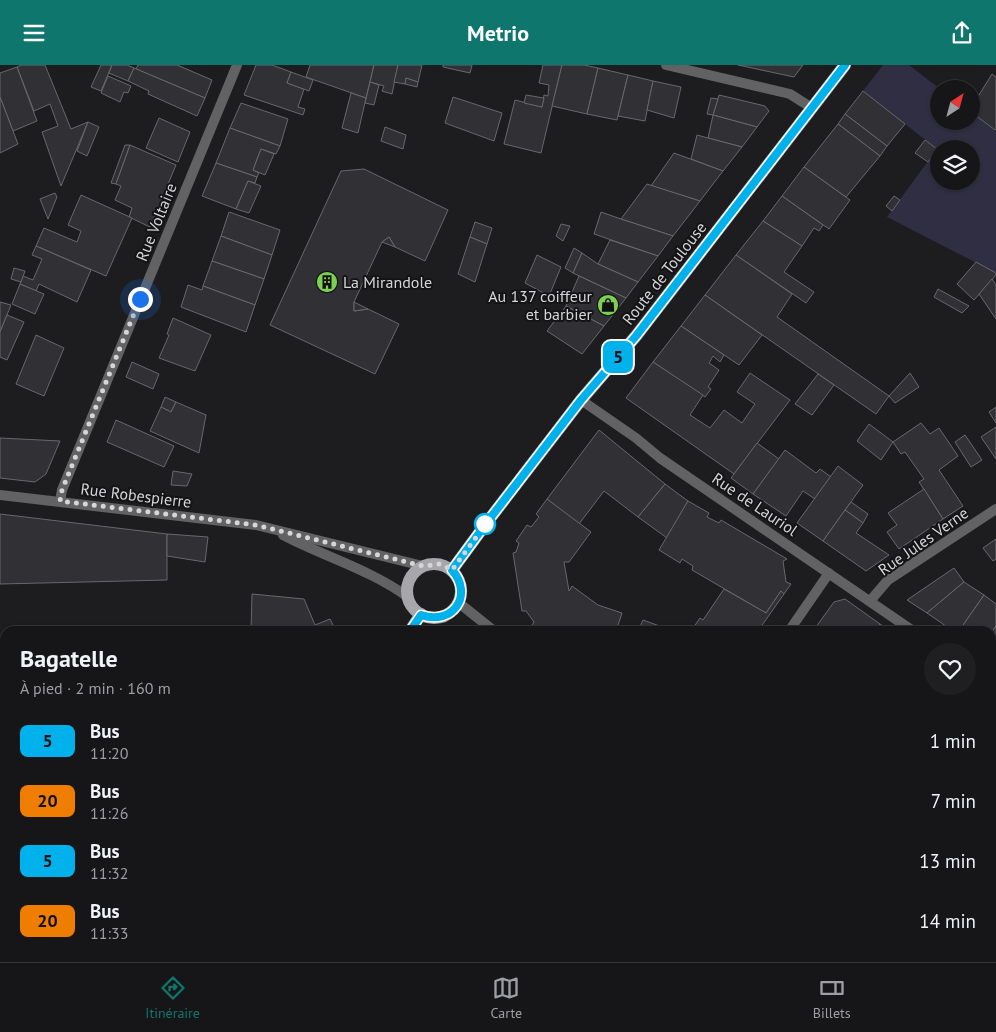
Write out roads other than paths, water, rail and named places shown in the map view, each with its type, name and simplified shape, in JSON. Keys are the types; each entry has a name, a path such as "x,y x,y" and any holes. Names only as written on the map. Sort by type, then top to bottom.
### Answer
{"main road":[{"name":"Route de Toulouse","path":"452,570 581,400 642,328 845,65"},
{"path":"440,564 452,570 458,577 461,585 459,603 442,617 435,618 421,615 408,597 409,581 413,574 423,566 440,564"},
{"path":"413,626 421,615"}],"street":[{"name":"Rue Voltaire","path":"60,501 62,490 237,65"},
{"path":"666,65 790,94 812,108"},
{"name":"Rue de Lauriol","path":"581,400 636,438 660,458 907,626"},
{"name":"Rue Robespierre","path":"0,495 205,518 268,528 423,566"},
{"name":"Rue Jules Verne","path":"870,601 888,580 996,509"},
{"name":"Rue Robespierre","path":"268,528 312,550 334,557 368,572 408,597"},
{"path":"792,626 829,573"},
{"path":"459,603 488,626"}],"place":[{"name":"La Mirandole","path":"327,282"},
{"name":"Au 137 coiffeur et barbier","path":"608,305"}]}
